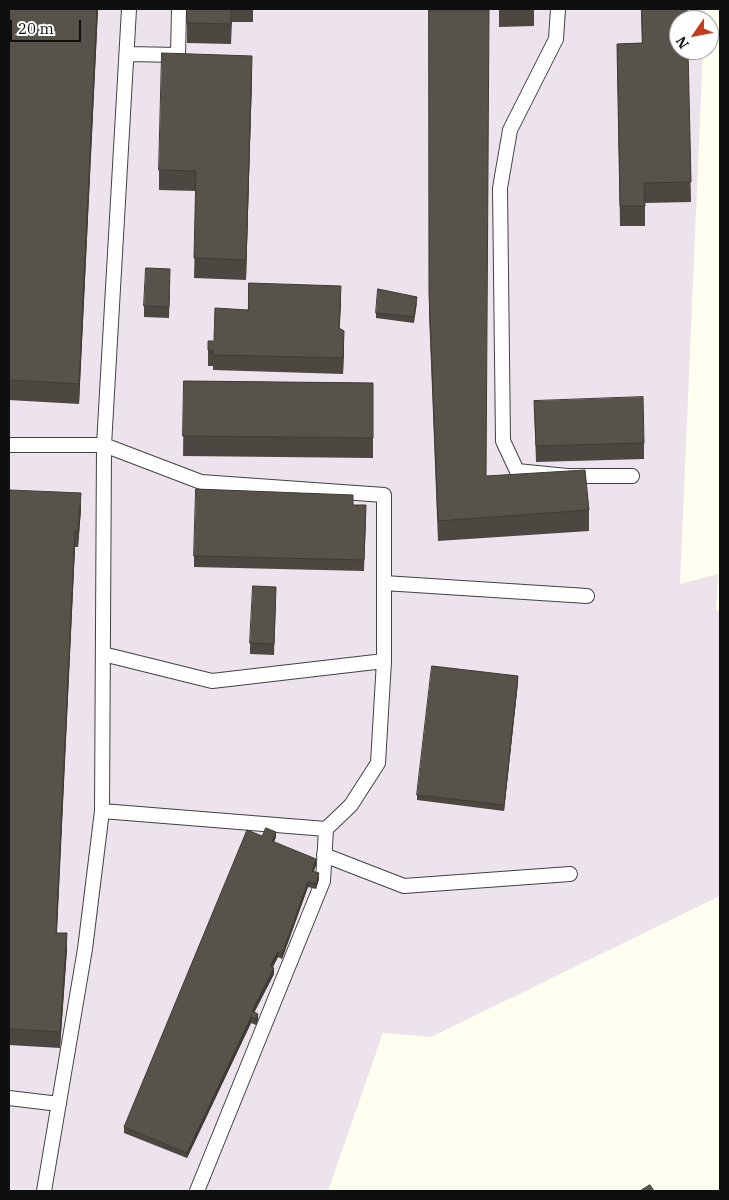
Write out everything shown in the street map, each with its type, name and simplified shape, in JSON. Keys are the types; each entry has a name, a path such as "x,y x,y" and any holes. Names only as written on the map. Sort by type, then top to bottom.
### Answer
{"lane":[{"path":"44,1191 85,949 102,811 104,445 129,9"},
{"path":"126,54 178,55 179,9"},
{"path":"558,9 556,39 510,130 500,188 503,441 517,471 567,476 632,476"},
{"path":"9,444 104,445 201,482 384,495 384,661 378,763 351,805 326,829 323,881 197,1191"},
{"path":"384,584 587,596"},
{"path":"103,654 212,681 384,661"},
{"path":"102,811 326,829"},
{"path":"324,855 404,886 570,874"},
{"path":"9,1098 59,1104"}],"shaded area":[{"path":"9,9 705,9 669,10 669,60 703,60 680,584 718,574 716,610 720,611 720,896 431,1037 383,1033 328,1191 9,1191"}],"building":[{"path":"9,9 97,9 79,384 9,380"},
{"path":"187,9 231,9 231,24 187,23"},
{"path":"642,9 687,9 669,10 669,60 688,60 691,182 644,183 645,206 620,206 617,44 642,43"},
{"path":"429,10 489,10 486,476 585,470 589,510 438,521 429,293"},
{"path":"162,53 252,56 246,260 194,258 196,171 159,170"},
{"path":"146,268 170,269 169,307 144,306"},
{"path":"249,283 341,286 339,328 344,331 343,358 213,355 213,350 208,350 208,341 214,341 215,308 248,310"},
{"path":"378,289 417,297 414,317 376,313"},
{"path":"184,381 373,383 373,438 183,436"},
{"path":"643,397 644,443 536,446 534,401"},
{"path":"196,489 353,495 353,505 366,505 364,560 194,556"},
{"path":"9,490 81,493 78,531 75,531 56,933 67,933 60,1032 9,1029"},
{"path":"253,586 276,587 274,644 250,643"},
{"path":"432,666 518,676 504,805 417,795"},
{"path":"266,828 276,832 272,841 316,859 312,871 319,873 316,884 308,882 282,954 278,952 270,966 274,968 252,1011 258,1014 256,1019 251,1017 187,1153 124,1127 247,830 262,836"},
{"path":"650,1185 654,1191 640,1191"}]}
